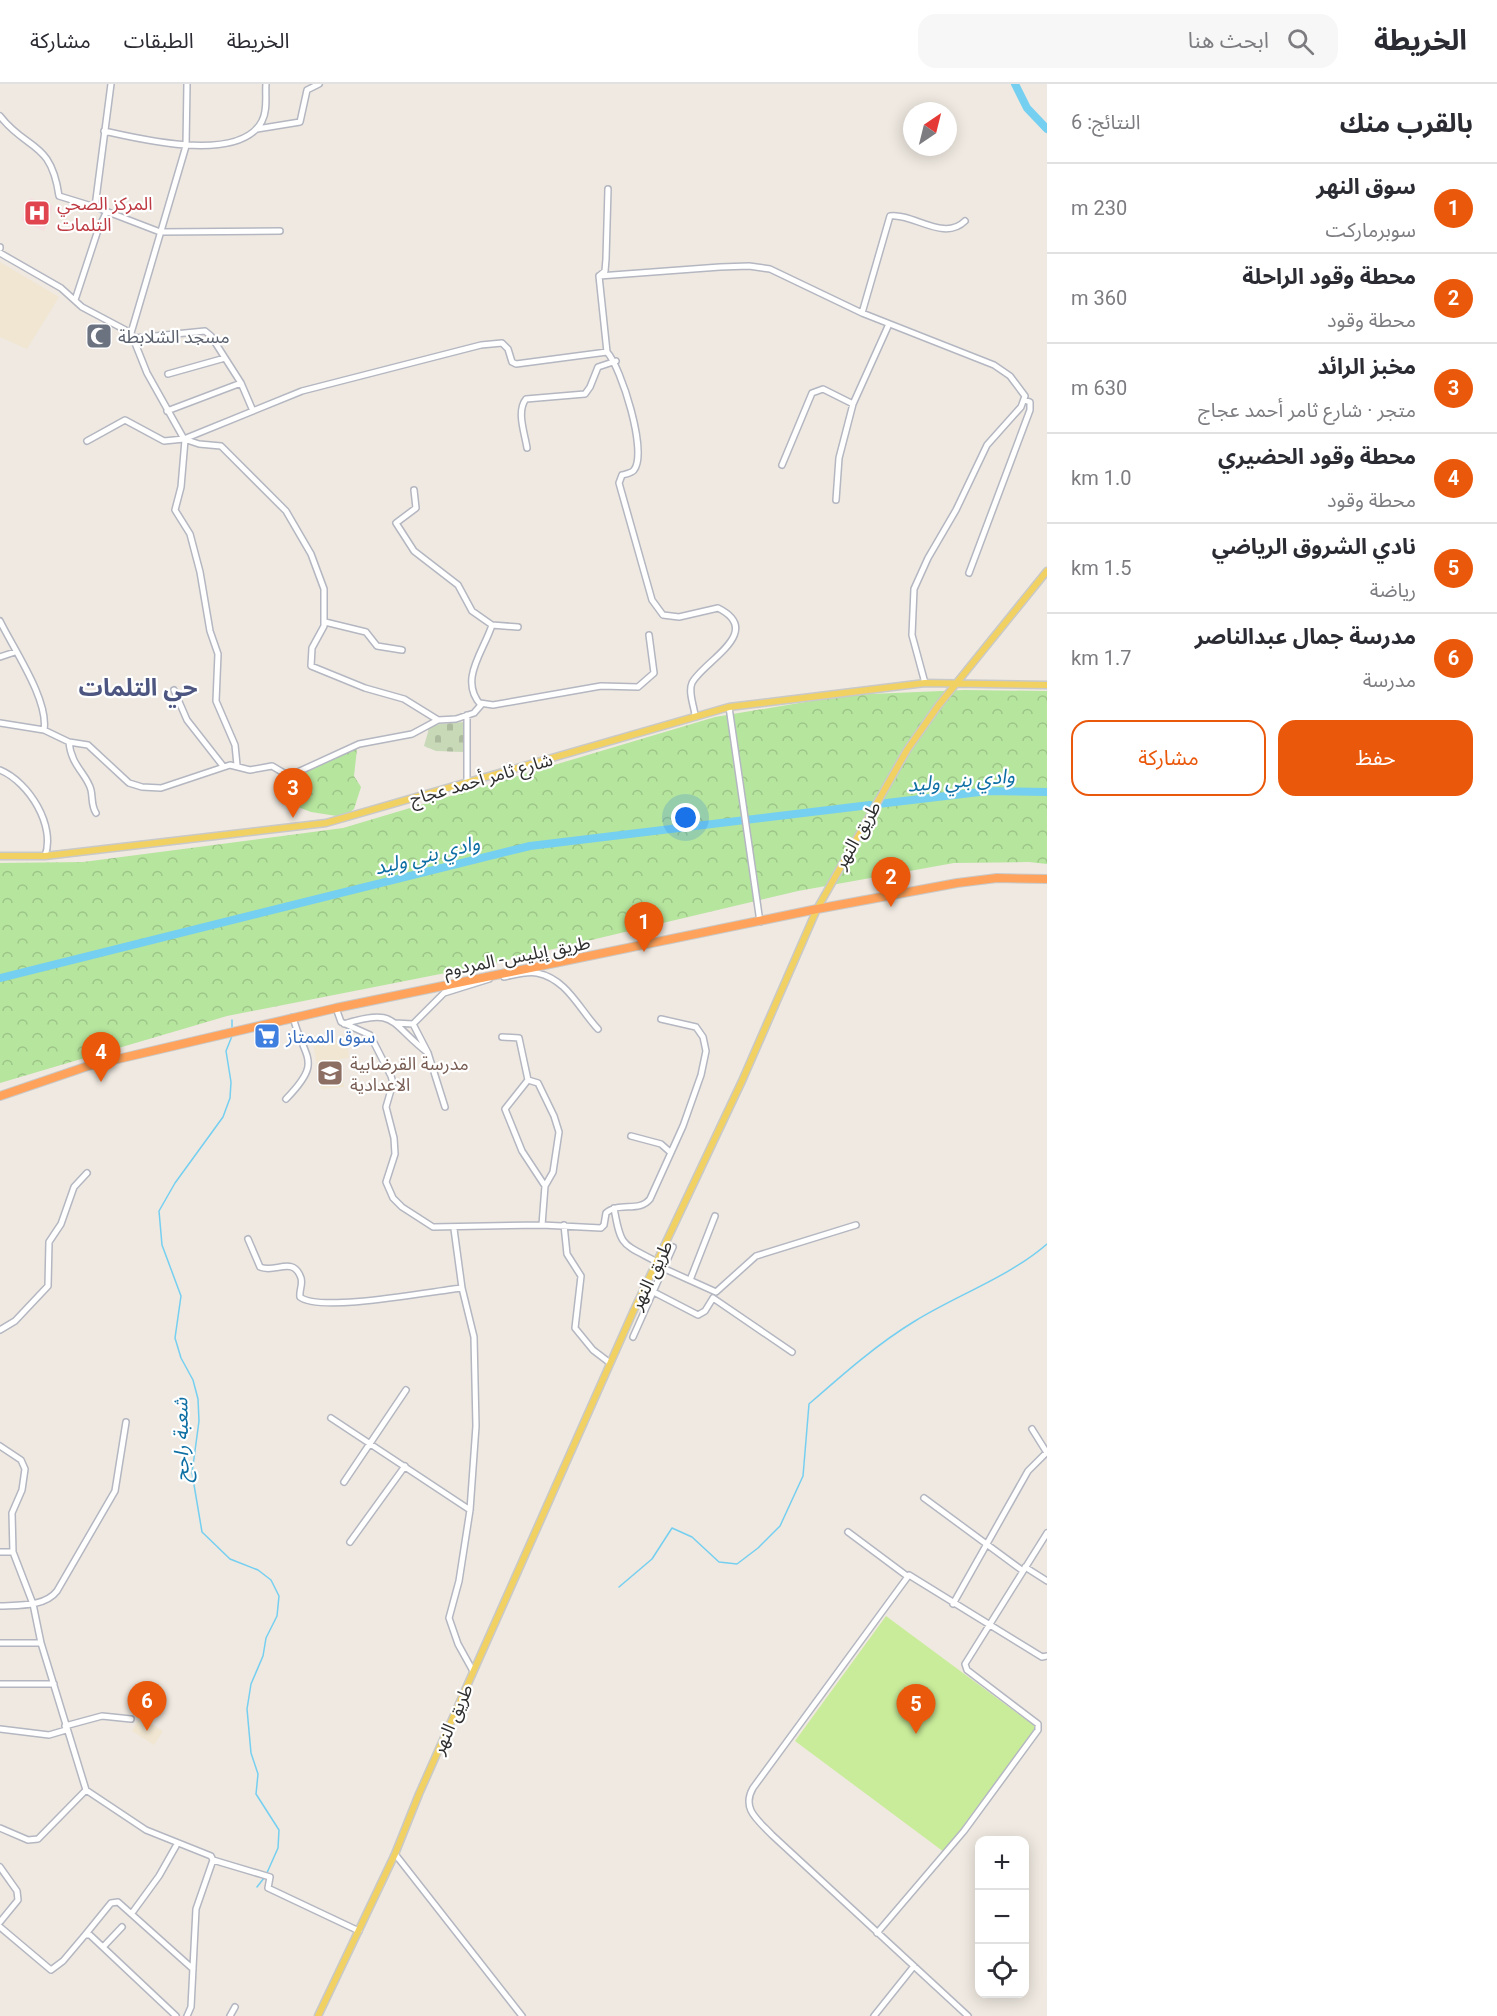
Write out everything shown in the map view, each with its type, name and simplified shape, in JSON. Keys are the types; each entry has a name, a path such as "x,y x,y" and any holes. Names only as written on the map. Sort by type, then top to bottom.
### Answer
{"highway":[{"name":"طريق إيليس- المردوم","path":"0,1096 88,1066 336,1008 492,978 817,909 976,880 1047,879"}],"main road":[{"name":"طريق النهر","path":"318,2016 395,1854 473,1671 610,1363 737,1092 817,909 907,750 938,706 1047,571"},
{"name":"شارع ثامر أحمد عجاج","path":"0,856 45,856 327,823 467,785 695,715 729,707 925,683 1047,685"}],"street":[{"path":"95,207 111,84"},
{"path":"131,333 186,146 187,84"},
{"path":"257,129 265,114 266,84"},
{"path":"104,130 147,141 186,146 233,140 257,129 298,124 302,118 307,90 320,84"},
{"path":"0,116 45,154 57,182 59,196 160,232 280,231"},
{"path":"599,276 605,271 608,189"},
{"path":"75,300 98,230 106,213"},
{"path":"862,313 890,216 950,229 966,221"},
{"path":"0,249 75,300 131,333 135,338 147,373 185,439 181,487 175,510 190,534 200,572 210,631 218,654 216,701 235,746 237,765"},
{"path":"599,276 759,267 781,273 862,313 1001,369 1021,388 1024,400"},
{"path":"599,276 607,352 615,361 634,418 637,445 636,467 633,471 622,475 619,483 652,600 663,615 679,617 718,608 732,618 735,624 734,636 727,648 692,682 690,691 695,715"},
{"path":"836,500 839,458 853,404 889,324"},
{"path":"135,338 205,331 212,336 241,383 254,411"},
{"path":"87,441 124,420 164,441 185,439 302,392 356,376 489,344 505,345 510,358 516,364 607,352"},
{"path":"168,374 225,358"},
{"path":"527,448 522,416 522,406 526,399 585,394 598,367 615,361"},
{"path":"167,411 241,383"},
{"path":"782,465 812,393 823,389 853,404"},
{"path":"969,573 1030,410 1030,402 1024,400"},
{"path":"925,683 911,623 914,589 987,444 1024,400"},
{"path":"185,439 199,444 222,446 286,511 322,579 325,622 312,648 311,666 364,688 404,699 438,720"},
{"path":"414,490 416,508 396,523 406,541 414,551 458,585 472,611 492,625 518,627"},
{"path":"0,621 38,693 43,710 44,730"},
{"path":"325,622 366,632 377,646 402,650"},
{"path":"0,723 44,730 69,742 88,745 129,783 142,787 161,788 223,766 237,765 250,770 272,766 284,776 289,776 336,752 362,743 412,734 438,720 456,719 478,710 481,705 473,688 472,672 492,625"},
{"path":"479,703 493,705 601,686 638,687 654,673 650,635"},
{"path":"0,657 15,652"},
{"path":"915,684 921,672"},
{"path":"174,690 191,727 223,766"},
{"path":"729,707 760,922"},
{"path":"467,715 467,785"},
{"path":"69,742 72,759 91,789 91,802 96,813"},
{"path":"0,770 21,782 38,806 48,848 45,856"},
{"path":"395,1023 413,1024 444,993 492,978 533,972 541,974 572,993 582,1013 598,1029"},
{"path":"336,1008 338,1018 344,1024 366,1032 374,1039 391,1076 393,1083 386,1107 394,1138 395,1154 386,1182 389,1192 402,1207 423,1223 433,1227 454,1229 542,1225 602,1228 606,1213 614,1208 641,1206 648,1202 683,1126 701,1075 706,1051 703,1037 696,1027 661,1019"},
{"path":"344,1024 373,1016 382,1016 395,1023 428,1053"},
{"path":"286,1099 304,1080 309,1064 308,1053 298,1036 293,1017"},
{"path":"413,1024 428,1053 445,1107"},
{"path":"502,1037 519,1038 528,1080"},
{"path":"528,1080 538,1083 558,1124 553,1172 545,1186 542,1225"},
{"path":"528,1080 506,1106 506,1113 522,1151 545,1186"},
{"path":"631,1136 656,1142 670,1152"},
{"path":"0,1330 15,1321 48,1286 49,1242 61,1224 74,1186 87,1173"},
{"path":"614,1208 617,1232 622,1241 657,1262"},
{"path":"690,1280 715,1216"},
{"path":"564,1225 567,1254 581,1276 575,1328 593,1350 610,1363"},
{"path":"644,1287 698,1315 705,1311 715,1295 756,1256 856,1225"},
{"path":"454,1229 462,1288 475,1349 476,1426 470,1510 459,1581 449,1618 458,1644 473,1671"},
{"path":"248,1239 256,1262 262,1269 288,1265 295,1268 302,1282 300,1297 305,1301 332,1304 462,1288"},
{"path":"633,1337 655,1293 673,1247"},
{"path":"665,1269 715,1295 792,1352"},
{"path":"344,1482 405,1390"},
{"path":"331,1418 470,1510"},
{"path":"0,1606 33,1604 50,1597 57,1591 115,1491 126,1422"},
{"path":"953,1604 1028,1471 1047,1452 1032,1429"},
{"path":"0,1446 21,1460 26,1473 22,1490 12,1513 13,1552 33,1604 41,1643 86,1790 146,1830 212,1856 213,1860 270,1877 267,1888 359,1931"},
{"path":"350,1542 405,1466"},
{"path":"924,1498 988,1545 1047,1581"},
{"path":"848,1532 907,1576 914,1576 988,1626 1042,1657 1047,1656"},
{"path":"877,1933 964,1831 1039,1727 967,1670 967,1659 1047,1533"},
{"path":"0,1552 13,1552"},
{"path":"907,1576 747,1798 751,1812 772,1835 968,2016"},
{"path":"0,1643 41,1643"},
{"path":"0,1684 54,1684"},
{"path":"0,1729 49,1735 102,1716 131,1719"},
{"path":"0,1828 28,1840 38,1839 86,1790"},
{"path":"132,1913 159,1876 176,1846"},
{"path":"395,1854 522,2016"},
{"path":"187,2016 191,2007 196,1909 213,1860"},
{"path":"0,1867 17,1891 18,1899 0,1922"},
{"path":"0,1927 35,1960 51,1970 63,1961 111,1903 121,1904 193,1969"},
{"path":"104,1946 122,1927"},
{"path":"85,1935 90,1935 104,1946 135,1979 176,2016"},
{"path":"873,2016 914,1966"},
{"path":"230,2016 235,2007"}],"shaded area":[{"name":"المركز الصحي التلمات","path":"30,198 53,206 44,231 21,220"},
{"path":"0,262 59,297 27,349 0,337"},
{"name":"مدرسة القرضابية الاعدادية","path":"347,1038 349,1058 340,1059 344,1087 321,1089 313,1043"},
{"path":"140,1717 163,1731 154,1745 132,1731"}],"green space":[{"name":"وادي بني وليد","path":"965,690 1047,691 1047,864 1029,862 954,863 798,891 486,965 227,1016 0,1083 0,863 83,862 343,828 715,717 847,695"},
{"path":"464,722 466,741 463,752 436,751 424,746 430,725"},
{"path":"357,749 354,776 361,787 354,809 343,817 311,812 288,803 299,773 339,753"},
{"path":"886,1616 1036,1727 944,1852 795,1741"}],"waterway":[{"path":"1015,84 1027,108 1047,129"},
{"name":"وادي بني وليد","path":"878,804 988,791 1047,792"},
{"name":"وادي بني وليد","path":"0,978 530,846 870,805"},
{"path":"232,1020 232,1027"},
{"name":"شعبة راجح","path":"232,1036 226,1051 231,1082 230,1098 223,1117 175,1183 159,1211 162,1245 181,1296 175,1338 181,1358 193,1380 198,1399 199,1421 192,1473 202,1532 230,1559 258,1570 271,1580 279,1596 277,1616 266,1638 263,1656 251,1684 247,1709 251,1753 258,1774 256,1794 279,1830 278,1848 266,1875"},
{"path":"619,1587 652,1559 672,1528 692,1537 719,1562 737,1564 758,1548 780,1526 803,1476 809,1404 860,1360 901,1330 1016,1266 1047,1244"},
{"name":"شعبة راجح","path":"257,1887 264,1878"}],"place":[{"name":"المركز الصحي التلمات","path":"37,213"},
{"name":"مسجد الشلابطة","path":"99,336"},
{"name":"مخبز الرائد","path":"293,818"},
{"name":"محطة وقود الراحلة","path":"891,907"},
{"name":"سوق النهر","path":"644,952"},
{"name":"سوق الممتاز","path":"267,1036"},
{"name":"مدرسة القرضابية الاعدادية","path":"330,1073"},
{"name":"محطة وقود الحضيري","path":"101,1082"},
{"name":"مدرسة جمال عبدالناصر","path":"147,1731"},
{"name":"نادي الشروق الرياضي","path":"916,1734"}],"district":[{"name":"حي التلمات","path":"138,688"}]}
